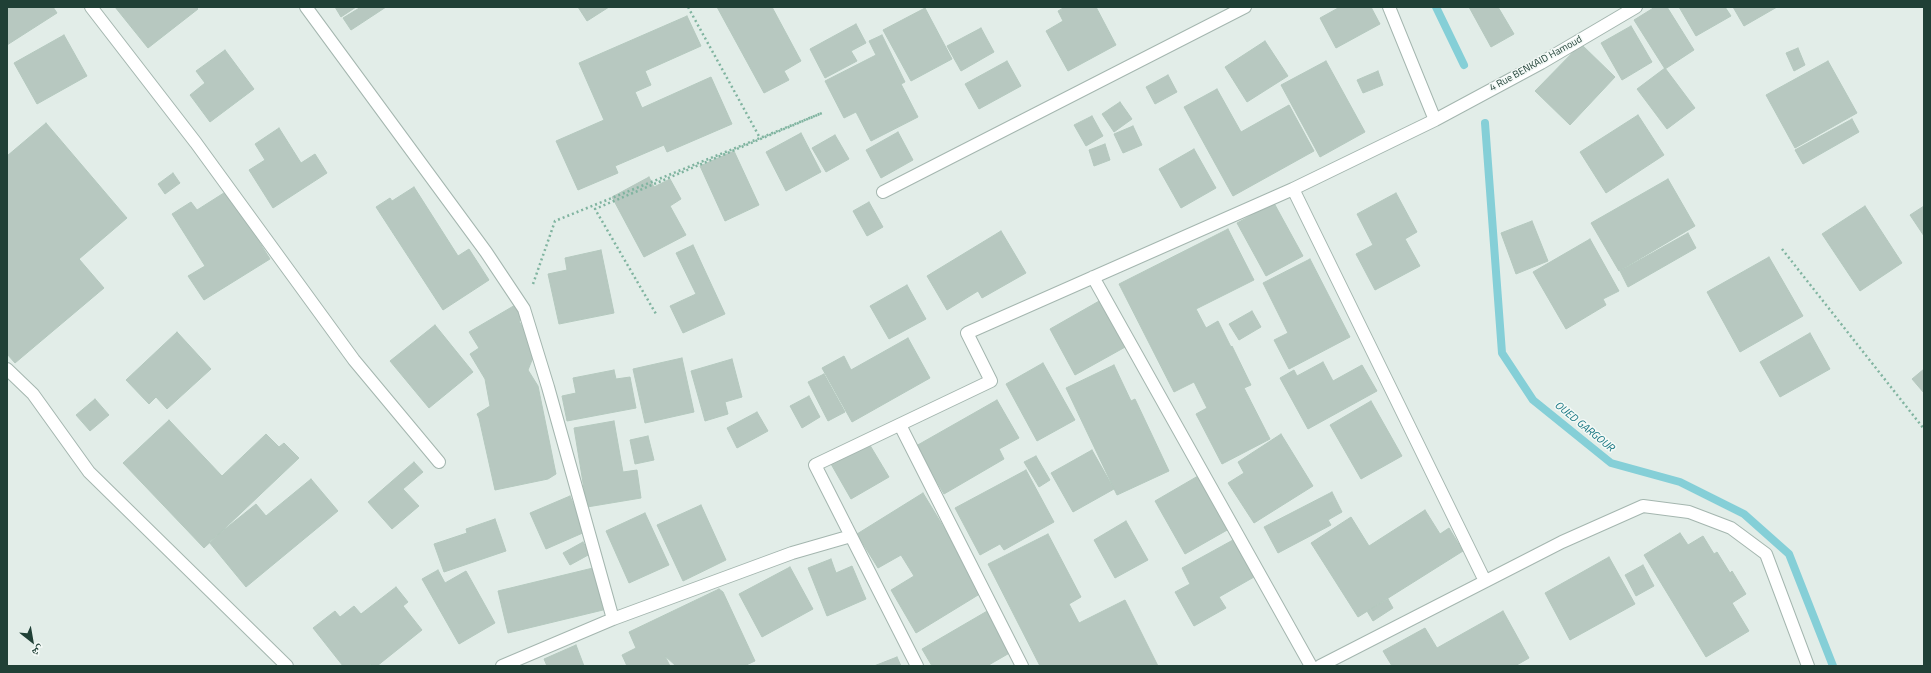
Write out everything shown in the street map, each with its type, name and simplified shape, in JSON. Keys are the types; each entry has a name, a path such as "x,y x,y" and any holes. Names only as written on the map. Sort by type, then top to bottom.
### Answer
{"street":[{"path":"91,7 196,143 354,360 439,462"},
{"path":"306,7 486,252 524,309 548,387 613,619"},
{"path":"883,192 1245,7"},
{"path":"1389,7 1435,120"},
{"name":"4 Rue BENKAID Hamoud","path":"900,425 991,381 967,333 1293,189 1435,120 1541,63 1636,7"},
{"path":"1293,189 1485,581"},
{"path":"1092,277 1311,666"},
{"path":"7,369 33,394 89,472 287,666"},
{"path":"917,666 816,465 900,425 1022,666"},
{"path":"1320,666 1562,542 1643,506 1689,512 1731,528 1766,554 1808,666"},
{"path":"502,666 613,619 792,553 851,536"}],"path":[{"path":"688,7 760,138"},
{"path":"524,309 555,221 822,113 595,209 656,314"},
{"path":"1782,249 1924,429"}],"building":[{"path":"7,7 53,7 57,13 7,45"},
{"path":"115,7 196,7 198,9 148,48"},
{"path":"335,7 356,7 341,17"},
{"path":"361,7 386,7 351,30 343,18"},
{"path":"578,7 609,7 587,21"},
{"path":"717,7 772,7 801,61 784,71 789,80 764,93"},
{"path":"1065,7 1096,7 1116,45 1068,71 1046,31 1063,21 1058,11"},
{"path":"1340,7 1371,7 1380,24 1336,48 1320,18"},
{"path":"1469,7 1498,7 1514,34 1491,47"},
{"path":"1655,7 1667,7 1694,50 1665,69 1634,20"},
{"path":"1679,7 1725,7 1731,16 1696,36"},
{"path":"1733,7 1777,7 1744,26"},
{"path":"925,8 952,59 911,81 883,30"},
{"path":"687,16 701,46 645,71 651,85 635,92 642,108 711,77 732,124 667,152 664,145 615,166 618,173 578,190 556,141 604,120 579,63"},
{"path":"856,24 866,43 851,51 857,61 825,78 810,49"},
{"path":"1631,26 1652,62 1622,80 1601,43"},
{"path":"981,28 994,52 961,71 947,46"},
{"path":"64,35 87,76 37,104 14,63"},
{"path":"882,35 905,82 901,84 918,117 871,141 856,112 844,118 825,81 876,55 869,41"},
{"path":"1265,41 1288,76 1247,102 1225,67"},
{"path":"1581,44 1615,77 1570,125 1535,91"},
{"path":"1798,48 1805,65 1794,71 1786,53"},
{"path":"225,50 254,89 210,122 190,95 205,83 196,71"},
{"path":"1007,61 1021,86 979,109 965,84"},
{"path":"1326,61 1365,132 1320,157 1281,85"},
{"path":"1828,61 1857,113 1795,148 1766,95"},
{"path":"1665,68 1695,108 1667,129 1637,89"},
{"path":"1378,71 1383,85 1363,93 1357,80"},
{"path":"1168,75 1177,92 1155,104 1146,87"},
{"path":"1217,89 1241,132 1289,105 1314,151 1233,196 1184,107"},
{"path":"1120,102 1132,119 1114,132 1102,114"},
{"path":"1638,115 1664,155 1606,193 1580,152"},
{"path":"1092,116 1103,136 1086,146 1074,125"},
{"path":"1852,119 1859,132 1803,164 1795,150"},
{"path":"46,123 127,218 79,259 104,288 15,363 7,354 7,156"},
{"path":"1133,126 1142,145 1123,153 1114,134"},
{"path":"279,128 301,163 315,154 327,173 273,208 249,170 265,160 255,144"},
{"path":"898,132 913,160 881,178 866,150"},
{"path":"801,133 821,172 786,191 766,152"},
{"path":"835,135 849,159 826,172 812,148"},
{"path":"1105,144 1110,160 1094,166 1089,150"},
{"path":"1194,149 1216,188 1181,208 1159,169"},
{"path":"734,151 759,205 725,221 700,166"},
{"path":"173,173 180,183 165,194 158,184"},
{"path":"649,177 654,187 670,179 681,199 670,206 686,235 644,257 612,197"},
{"path":"1668,179 1695,226 1619,271 1591,223"},
{"path":"414,187 458,256 469,249 489,280 443,310 376,207 390,198 392,201"},
{"path":"227,191 270,259 204,300 188,276 205,266 172,214 191,202 197,210"},
{"path":"1396,193 1417,232 1405,239 1420,266 1375,290 1356,254 1373,245 1357,214"},
{"path":"869,202 883,227 867,236 853,211"},
{"path":"1274,203 1303,256 1266,276 1237,223"},
{"path":"1865,206 1902,263 1860,291 1822,234"},
{"path":"1924,206 1924,236 1910,215"},
{"path":"1532,221 1548,261 1516,274 1501,233"},
{"path":"1228,229 1254,280 1196,309 1206,328 1218,321 1251,385 1244,388 1270,439 1222,464 1196,414 1207,408 1194,382 1174,392 1119,284"},
{"path":"1001,231 1026,273 982,298 978,291 947,310 927,276"},
{"path":"1688,233 1696,248 1628,287 1620,271"},
{"path":"1590,239 1619,291 1603,299 1606,305 1566,329 1533,272"},
{"path":"693,245 725,314 683,333 670,306 696,294 676,253"},
{"path":"601,250 614,313 559,324 548,274 567,270 565,258"},
{"path":"1769,257 1803,316 1740,352 1707,292"},
{"path":"1310,259 1350,337 1289,369 1274,340 1288,333 1263,283"},
{"path":"907,285 926,319 889,339 870,306"},
{"path":"1101,300 1127,346 1075,375 1050,329"},
{"path":"517,304 525,318 519,321 531,342 534,355 528,370 538,386 556,474 548,479 495,490 477,414 490,406 485,379 470,354 479,348 469,332"},
{"path":"1252,311 1261,327 1239,340 1229,324"},
{"path":"435,325 473,372 429,408 390,361"},
{"path":"177,332 211,369 167,409 156,397 149,404 126,380"},
{"path":"1810,333 1830,369 1780,397 1760,362"},
{"path":"908,338 930,378 852,422 822,368 844,356 851,370"},
{"path":"682,358 694,412 645,423 633,369"},
{"path":"732,359 742,397 725,402 728,414 705,421 691,371"},
{"path":"1323,362 1333,381 1362,365 1377,391 1308,429 1280,378 1294,370 1297,376"},
{"path":"1043,363 1075,420 1037,441 1006,384"},
{"path":"1114,365 1131,401 1135,399 1169,471 1117,495 1066,388"},
{"path":"1924,369 1924,393 1912,379"},
{"path":"614,370 616,379 630,377 636,408 567,421 562,396 576,393 573,378"},
{"path":"824,374 845,412 828,421 808,382"},
{"path":"809,396 820,417 802,428 790,406"},
{"path":"95,399 109,415 90,431 76,415"},
{"path":"997,400 1019,438 999,449 1004,459 944,494 916,446"},
{"path":"1371,401 1402,456 1361,479 1330,425"},
{"path":"757,412 768,431 737,448 727,428"},
{"path":"169,420 222,476 266,434 279,447 284,443 299,458 204,548 123,463"},
{"path":"614,421 623,472 637,470 641,498 587,507 574,428"},
{"path":"1281,434 1313,486 1254,523 1228,483 1244,473 1238,462"},
{"path":"648,436 654,460 635,464 630,440"},
{"path":"868,442 889,477 851,499 831,464"},
{"path":"1092,450 1114,489 1073,512 1051,473"},
{"path":"1036,456 1050,480 1039,487 1024,462"},
{"path":"414,462 423,472 403,489 419,506 392,529 368,502"},
{"path":"1026,470 1054,522 1004,550 1000,544 980,555 955,508"},
{"path":"1198,476 1229,529 1185,554 1155,501"},
{"path":"311,479 338,511 246,587 209,542 256,504 266,516"},
{"path":"1332,492 1342,512 1328,520 1331,525 1278,553 1264,527"},
{"path":"923,493 983,592 916,633 891,590 914,576 901,555 878,568 857,534"},
{"path":"570,496 585,532 546,549 530,513"},
{"path":"701,505 726,560 683,581 657,525"},
{"path":"1425,510 1440,534 1449,528 1463,551 1358,617 1311,543 1351,517 1369,546"},
{"path":"645,513 669,565 629,583 606,531"},
{"path":"495,519 506,551 444,572 434,544 467,533 466,529"},
{"path":"1126,521 1148,560 1115,578 1094,540"},
{"path":"1680,533 1688,545 1703,536 1714,554 1717,552 1730,573 1732,571 1746,594 1732,603 1749,631 1706,657 1644,555"},
{"path":"1048,534 1081,597 1069,604 1079,623 1125,600 1158,666 1040,666 988,564"},
{"path":"1233,540 1254,577 1219,597 1226,608 1194,626 1175,592 1190,584 1182,568"},
{"path":"583,542 590,554 570,565 563,553"},
{"path":"1609,557 1635,604 1570,640 1545,593"},
{"path":"831,559 836,573 852,566 866,599 827,616 808,568"},
{"path":"1643,565 1654,586 1636,596 1625,575"},
{"path":"790,567 813,609 762,637 739,594"},
{"path":"593,568 603,610 508,633 498,591"},
{"path":"438,570 445,583 466,571 495,623 459,644 422,579"},
{"path":"396,587 408,602 403,606 422,630 377,666 373,666 371,664 368,666 343,666 313,628 335,611 340,617 354,606 361,614"},
{"path":"719,589 723,592 755,661 744,666 676,666 665,656 670,666 627,666 622,655 636,648 629,632"},
{"path":"1388,599 1393,608 1373,621 1367,611"},
{"path":"989,610 1013,651 987,666 932,666 922,649"},
{"path":"1503,611 1529,658 1515,666 1392,666 1383,651 1425,628 1437,648"},
{"path":"576,645 584,666 547,666 544,659"},
{"path":"897,657 901,666 874,666"}],"waterway":[{"name":"OUED GARGOUR","path":"1436,7 1464,65"},
{"name":"OUED GARGOUR","path":"1485,123 1502,353 1533,400 1611,463 1680,482 1744,514 1789,554 1833,666"}]}
